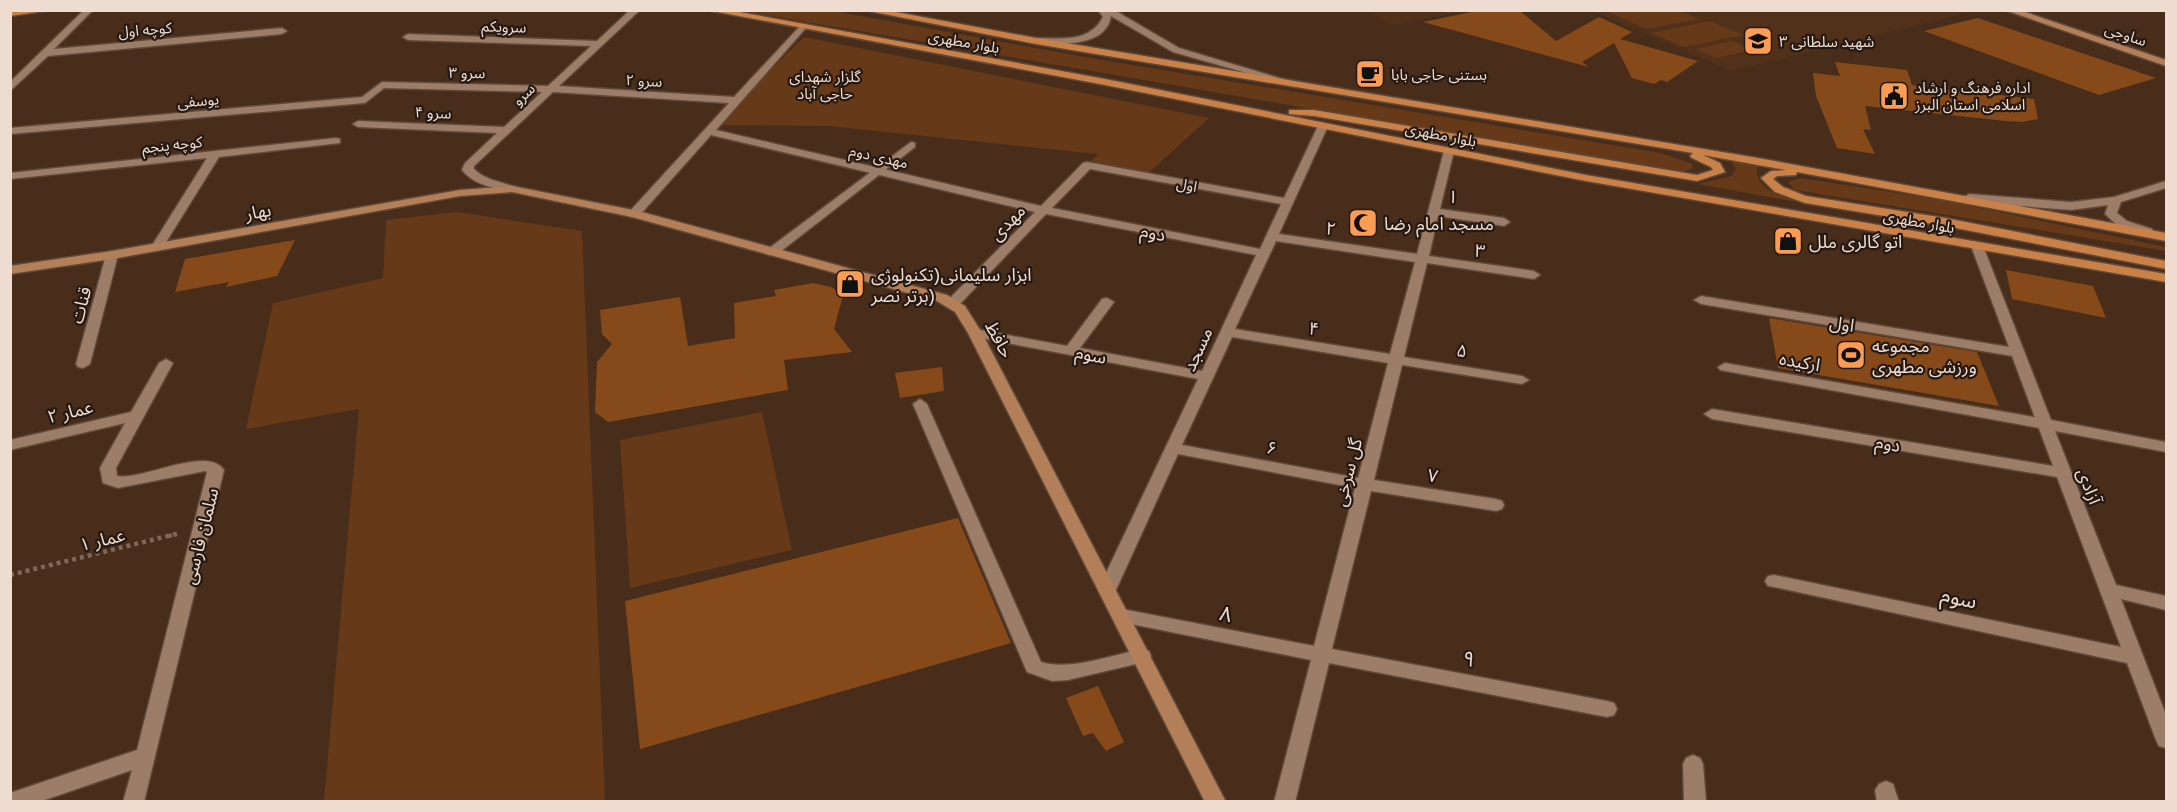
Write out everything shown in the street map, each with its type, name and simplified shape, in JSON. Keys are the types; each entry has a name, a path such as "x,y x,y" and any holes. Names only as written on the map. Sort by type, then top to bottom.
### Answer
{"main road":[{"path":"10,13 48,10"},
{"name":"بلوار مطهری","path":"711,10 1248,111 1586,178 2166,278"},
{"name":"بلوار مطهری","path":"868,10 1036,41 1618,136 1967,198 2162,236"},
{"path":"1248,111 1314,113 1697,178 1719,172 1716,165 1705,159 1618,136"},
{"path":"1914,189 1882,187 1788,172 1775,173 1767,178 1771,184 1785,193 1804,199 1945,222 2166,265"}],"street":[{"path":"12,85 89,10"},
{"name":"سرو","path":"512,189 474,176 468,170 470,165 636,10"},
{"path":"1036,41 1091,36 1100,32 1107,17 1102,10"},
{"path":"1107,10 1176,51 1291,82"},
{"name":"ساوجی","path":"2009,10 2166,63"},
{"path":"634,214 801,27"},
{"name":"کوچه اول","path":"46,53 282,31"},
{"name":"سرویکم","path":"408,37 600,44"},
{"name":"سرو ۳","path":"382,85 551,89"},
{"name":"یوسفی","path":"10,131 365,100 382,85"},
{"name":"سرو ۲","path":"551,89 736,100"},
{"name":"سرو ۴","path":"358,124 506,130"},
{"name":"مسجد","path":"1107,590 1323,126"},
{"name":"مهدی دوم","path":"708,131 1043,210"},
{"name":"کوچه پنجم","path":"10,176 336,141"},
{"path":"772,252 911,145"},
{"name":"گل سرخی","path":"1284,801 1449,152"},
{"path":"157,247 215,154"},
{"name":"اول","path":"1087,165 1287,202"},
{"name":"مهدی","path":"953,303 1087,165"},
{"path":"1967,198 2071,206 2116,200 2166,184"},
{"path":"512,189 634,214 942,298 953,303"},
{"name":"بهار","path":"10,270 111,255 460,193 512,189"},
{"path":"2116,200 2111,214 2123,224 2162,236"},
{"name":"دوم","path":"1043,210 1263,253"},
{"name":"۱","path":"1433,212 1504,222"},
{"name":"۲","path":"1271,237 1421,260"},
{"name":"آزادی","path":"1977,246 2166,740"},
{"name":"قنات","path":"83,364 111,255"},
{"name":"۳","path":"1421,260 1534,275"},
{"name":"اول","path":"1701,300 2019,352"},
{"path":"1071,350 1107,302"},
{"name":"حافظ","path":"953,303 960,309 975,333 1216,801"},
{"name":"۴","path":"1227,332 1396,359"},
{"name":"سوم","path":"975,333 1207,376"},
{"name":"۵","path":"1396,359 1522,380"},
{"name":"سلمان فارسی","path":"133,801 216,470 207,465 118,483 109,479 108,468 166,363"},
{"name":"ارکیده","path":"1725,367 2166,447"},
{"path":"920,404 1034,667 1052,673 1068,672 1142,656"},
{"name":"دوم","path":"1712,414 2064,473"},
{"name":"عمار ۲","path":"10,445 138,415"},
{"name":"۶","path":"1173,448 1364,484"},
{"name":"۷","path":"1364,484 1496,505"},
{"name":"سوم","path":"1774,581 2135,657"},
{"path":"2109,590 2166,603"},
{"name":"۸","path":"1122,616 1321,654"},
{"name":"۹","path":"1321,654 1607,709"},
{"path":"11,801 146,756"},
{"path":"1693,764 1695,801"}],"path":[{"name":"عمار ۱","path":"10,575 201,528"}],"shaded area":[{"path":"1366,11 1469,11 1393,25"},
{"name":"شهید سلطانی ۳","path":"1592,11 1975,11 1731,71"}],"green space":[{"path":"743,11 834,11 1079,56 1661,153 1693,164 1692,169 1678,172"},
{"path":"1606,11 1680,11 1699,19 1647,29"},
{"path":"1710,21 1743,35 1684,47 1651,33"},
{"name":"گلزار شهدای حاجی آباد","path":"804,37 1209,118 1145,176 1087,165 1098,154 829,126 714,125"},
{"path":"1732,41 1752,50 1716,58 1696,49"},
{"path":"1730,160 1758,165 1759,179 1768,190 1797,202 1698,184 1732,176 1736,169"},
{"path":"1801,178 1942,200 2166,247 2166,251 1795,190 1788,182"},
{"path":"457,212 582,231 605,801 324,801 359,409 246,429 273,303 383,278 386,220"},
{"path":"762,412 792,550 630,588 620,440"}],"building":[{"path":"1481,10 1519,10 1556,41 1599,17 1632,32 1620,39 1698,61 1667,82 1661,80 1654,84 1632,78 1614,43 1582,62 1589,67 1423,22"},
{"path":"1978,18 2156,78 2099,95 1924,31"},
{"name":"اداره فرهنگ و ارشاد اسلامی استان البرز","path":"1835,62 1907,70 1912,85 2034,99 2038,119 2022,122 2006,121 1865,106 1871,130 1863,129 1875,154 1837,148 1816,96 1813,73 1840,76"},
{"path":"295,240 277,276 226,287 229,282 175,292 185,259"},
{"path":"2006,270 2093,286 2106,318 2012,299"},
{"path":"813,283 831,287 843,295 834,329 852,352 784,360 788,390 608,422 595,412 597,362 612,344 602,334 600,310 680,297 688,346 735,338 734,303 776,296 774,290"},
{"path":"1769,318 1977,352 1999,406 1778,368"},
{"path":"942,367 944,391 900,398 895,373"},
{"path":"958,518 1011,643 640,749 625,601"},
{"path":"1098,686 1124,742 1106,751 1093,733 1083,736 1066,698"}],"place":[{"name":"شهید سلطانی ۳","path":"1758,41"},
{"name":"بستنی حاجی بابا","path":"1370,74"},
{"name":"اداره فرهنگ و ارشاد اسلامی استان البرز","path":"1894,96"},
{"name":"مسجد امام رضا","path":"1363,223"},
{"name":"اتو گالری ملل","path":"1788,241"},
{"name":"ابزار سلیمانی(تکنولوژی برتر نصر)","path":"850,284"},
{"name":"مجموعه ورزشی مطهری","path":"1851,355"}]}
